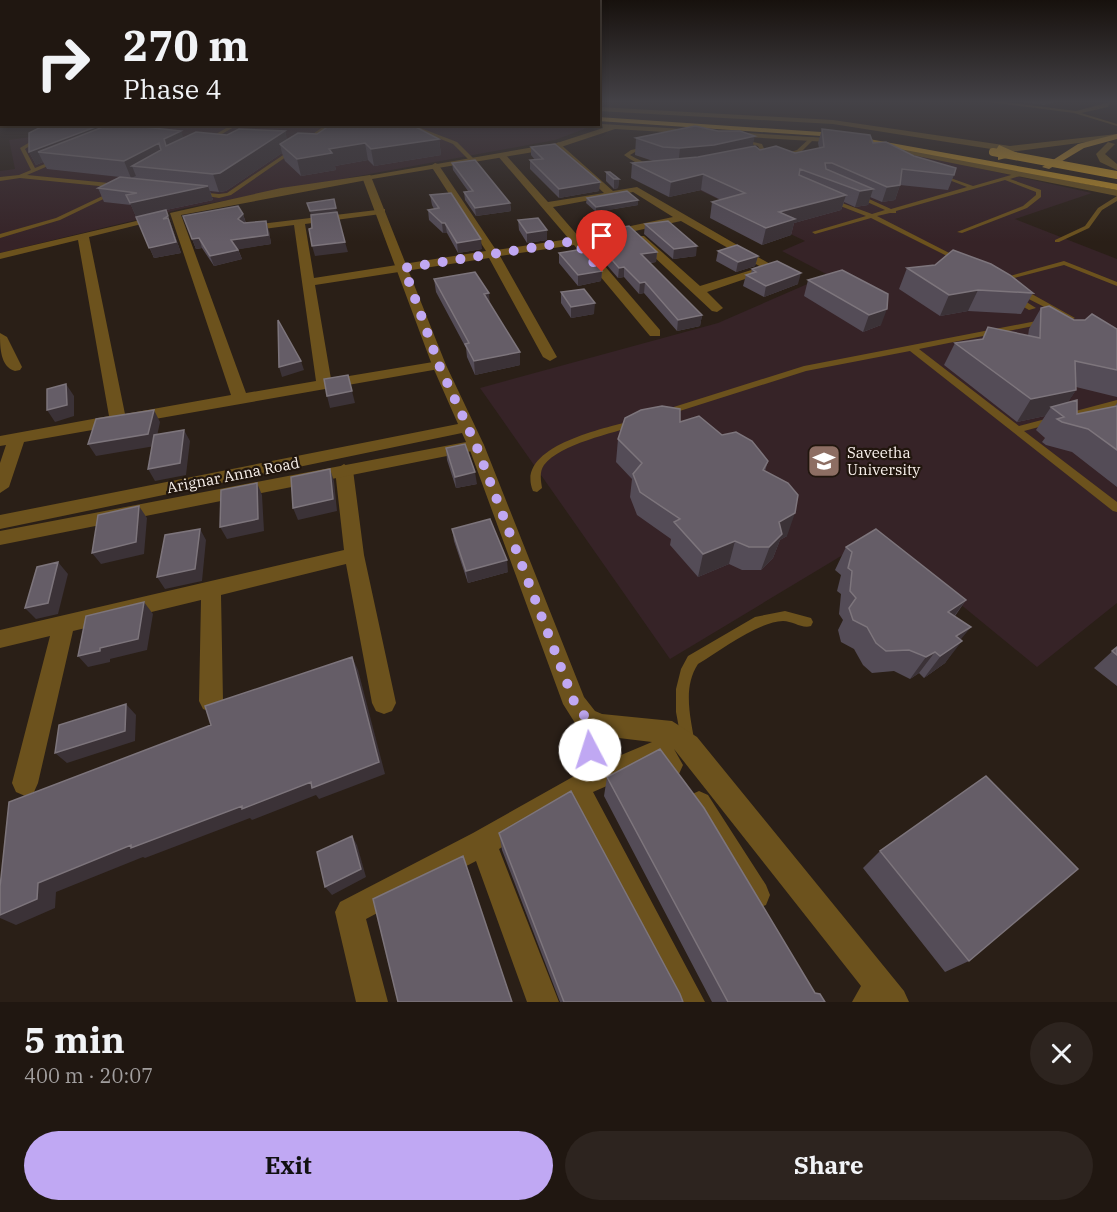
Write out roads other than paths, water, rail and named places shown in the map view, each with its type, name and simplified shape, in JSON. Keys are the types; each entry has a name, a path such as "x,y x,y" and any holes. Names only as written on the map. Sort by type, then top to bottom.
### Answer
{"highway":[{"path":"912,149 1117,187"},
{"path":"966,149 996,153 1064,171 1117,181"},
{"path":"970,149 1117,175"}],"main road":[{"path":"1047,167 1077,149"},
{"path":"1064,171 1097,149"}],"street":[{"path":"0,256 175,213 281,191 537,149"},
{"path":"562,149 611,194"},
{"path":"892,149 1117,193"},
{"path":"996,153 1033,149"},
{"path":"1106,149 1100,154 1103,160 1117,167"},
{"path":"501,155 548,205 575,241 655,333"},
{"path":"435,166 493,254 550,357"},
{"path":"367,177 404,268 439,365 471,436 575,704 587,719 602,724 672,734 688,745 881,997"},
{"path":"548,205 653,184"},
{"path":"633,189 771,268 698,291"},
{"path":"248,228 381,211"},
{"path":"175,213 240,398"},
{"path":"308,282 575,241 682,218"},
{"path":"299,221 324,384"},
{"path":"631,230 717,308"},
{"path":"83,235 118,420"},
{"path":"0,337 15,367"},
{"path":"0,441 439,365"},
{"name":"Arignar Anna Road","path":"0,538 344,470 471,436"},
{"name":"Arignar Anna Road","path":"0,522 471,436"},
{"path":"0,487 18,438"},
{"path":"344,470 354,555 384,703"},
{"path":"0,639 354,555"},
{"path":"211,701 212,589"},
{"path":"25,783 64,624"},
{"path":"587,719 590,750 588,781 689,1002"},
{"path":"372,1002 350,912 483,843 588,781 660,751 715,826 768,914"},
{"path":"483,843 543,1002"}],"lane":[{"path":"22,149 34,170"},
{"path":"195,194 219,196 229,194 295,149"},
{"path":"461,149 472,160"},
{"path":"642,149 627,155 651,167 672,170 764,153 762,149"},
{"path":"774,158 801,149"},
{"path":"883,153 893,157"},
{"path":"20,176 66,157"},
{"path":"675,177 718,166 765,159"},
{"path":"815,232 894,212 1034,171"},
{"path":"934,172 974,188"},
{"path":"0,179 20,176 112,185 123,183 109,196 58,219 0,236"},
{"path":"960,232 1025,207 1039,196 1039,191 1006,179"},
{"path":"0,230 49,217 112,185"},
{"path":"845,190 894,212"},
{"path":"827,198 874,217 946,253 962,266"},
{"path":"1057,241 1086,227 1100,209 1117,198"},
{"path":"999,280 1065,263 1117,284"},
{"path":"990,276 1079,323"},
{"path":"992,286 1032,308"},
{"path":"659,415 804,369 1069,317"},
{"path":"911,347 1117,508"},
{"path":"1016,429 1117,403"},
{"path":"537,488 534,477 540,462 572,444 648,418"},
{"path":"688,745 682,683 686,667 693,660 759,621 785,616 807,622"}],"place":[{"name":"Saveetha University","path":"824,461"}]}
